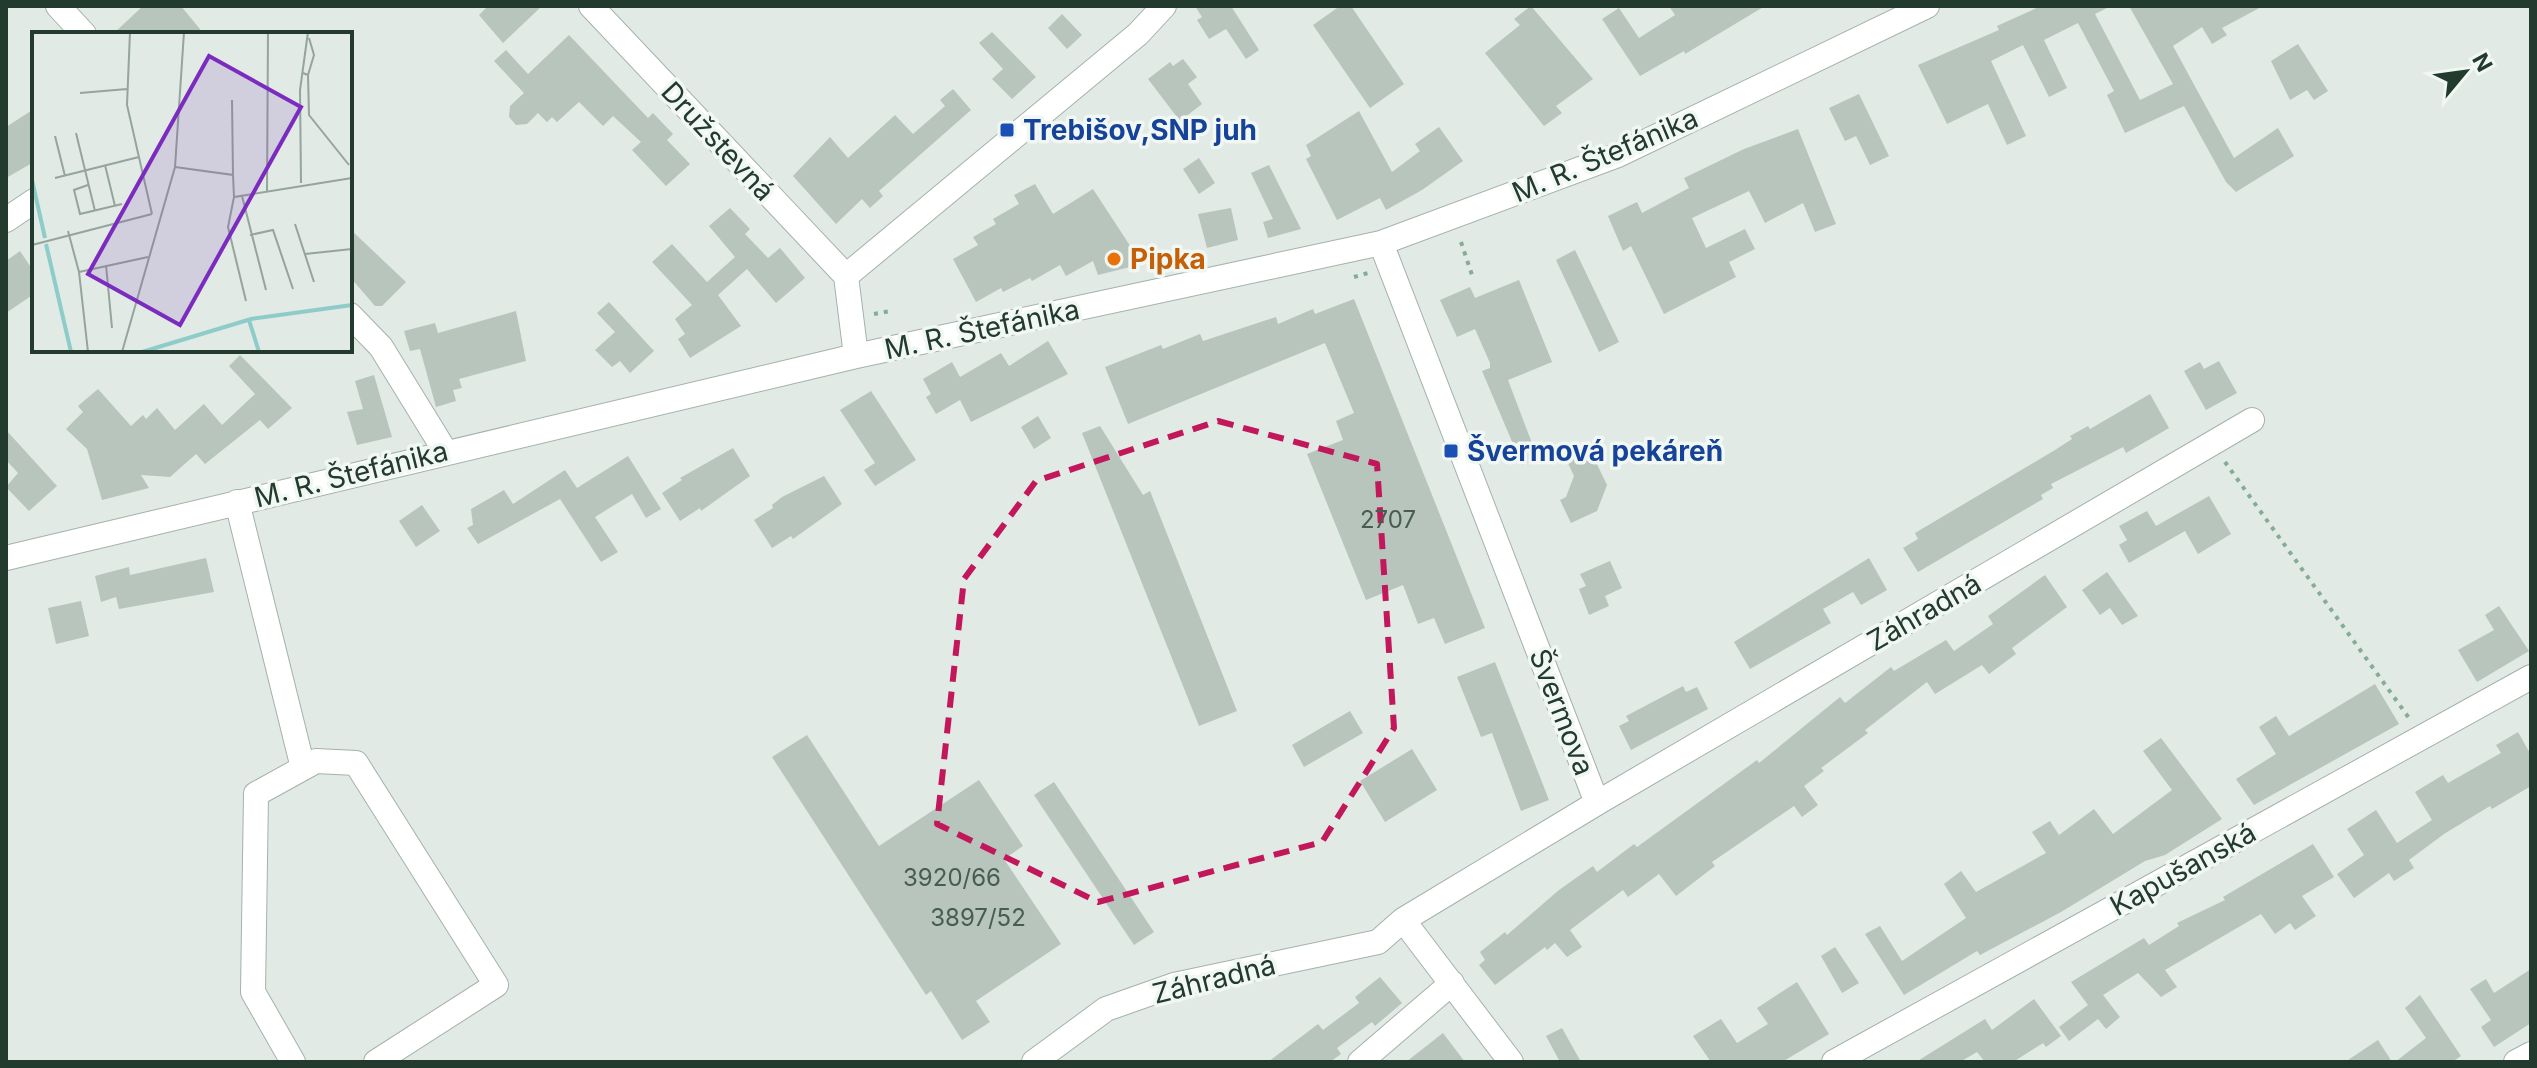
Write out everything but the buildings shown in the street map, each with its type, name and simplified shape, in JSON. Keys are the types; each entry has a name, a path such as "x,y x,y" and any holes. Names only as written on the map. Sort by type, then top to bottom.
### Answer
{"street":[{"path":"58,6 82,32"},
{"name":"Družstevná","path":"591,6 846,276"},
{"path":"856,356 846,276 1138,34 1164,6"},
{"name":"M. R. Štefánika","path":"6,558 445,451 856,356 1381,243 1618,155 1927,6"},
{"path":"6,220 32,202"},
{"name":"Švermova","path":"1381,243 1597,803 1403,920"},
{"path":"352,317 381,347 445,451"},
{"name":"Záhradná","path":"1597,803 2252,420"},
{"path":"237,502 303,768"},
{"name":"Kapušanská","path":"1834,1062 2531,677"},
{"path":"293,1062 253,992 256,794 316,761 356,763 496,985 376,1062"},
{"path":"1403,920 1511,1062"},
{"name":"Záhradná","path":"1034,1062 1106,1009 1174,985 1378,942 1403,920"},
{"path":"1360,1062 1452,983"},
{"path":"2516,1062 2531,1054"}],"path":[{"path":"1461,242 1472,275"},
{"path":"2211,444 2423,736"}],"highlighted area":[{"path":"1218,421 1377,464 1394,728 1322,842 1098,902 937,824 964,579 1036,481"}],"place":[{"name":"Trebišov,SNP juh","path":"1007,130"},
{"name":"Pipka","path":"1114,259"},
{"name":"Švermová pekáreň","path":"1451,451"}]}
